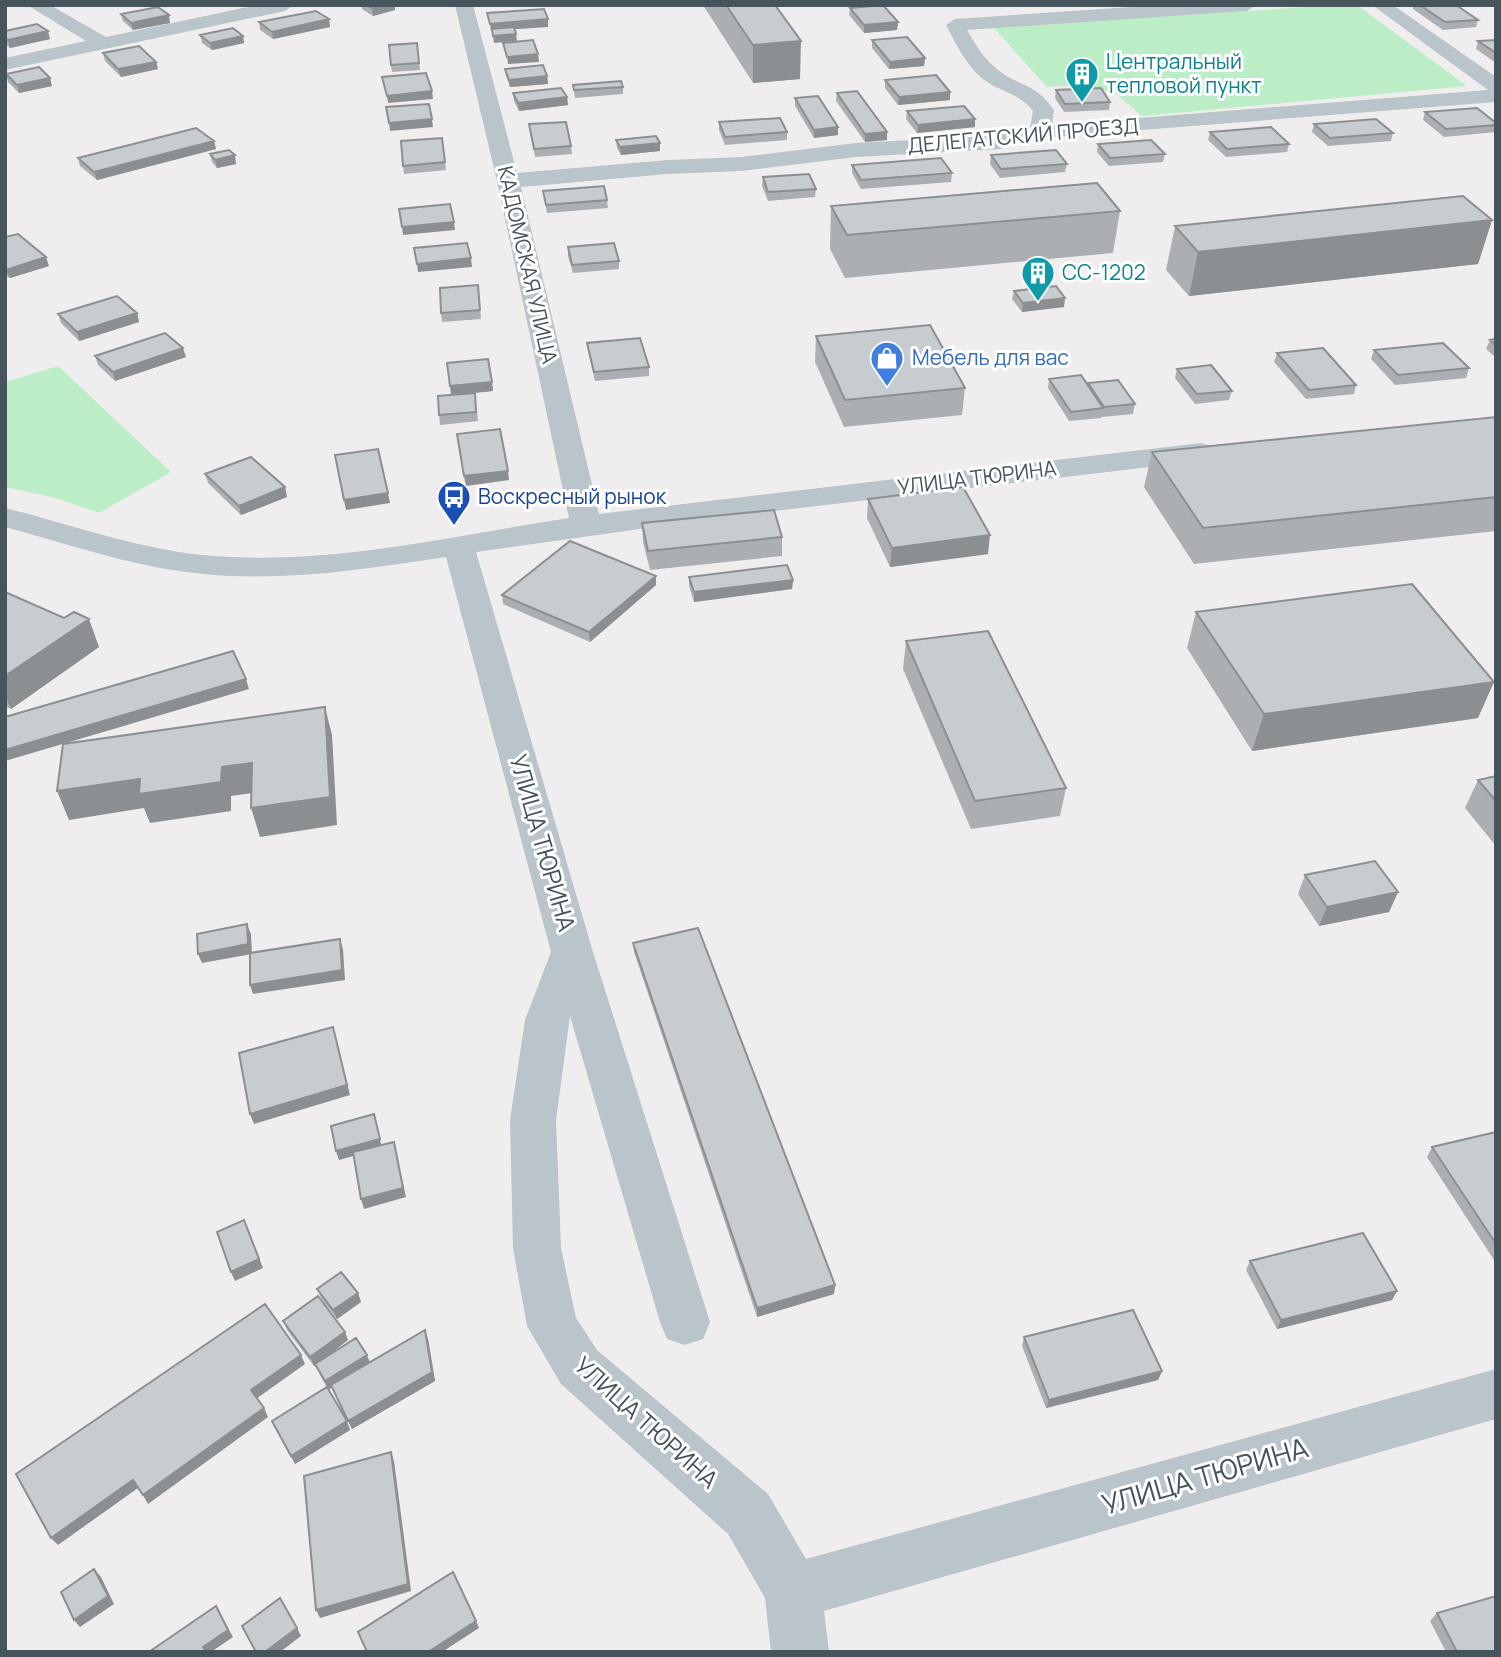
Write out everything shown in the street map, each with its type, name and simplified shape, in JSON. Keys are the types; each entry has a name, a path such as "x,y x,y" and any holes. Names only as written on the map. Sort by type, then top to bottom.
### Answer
{"street":[{"path":"36,5 105,44"},
{"path":"5,64 285,5"},
{"name":"КАДОМСКАЯ УЛИЦА","path":"464,5 508,181 586,525"},
{"path":"1040,132 1044,110 1030,94 991,75 968,49 955,25 1247,5"},
{"path":"1381,5 1496,87"},
{"name":"ДЕЛЕГАТСКИЙ ПРОЕЗД","path":"508,181 668,167 741,164 856,150 1000,142 1040,132 1496,96"},
{"name":"УЛИЦА ТЮРИНА","path":"5,517 131,551 212,565 276,565 363,558 586,525 1233,448"},
{"name":"УЛИЦА ТЮРИНА","path":"458,544 572,952 547,1020 534,1120 537,1248 552,1326 579,1367 748,1514 793,1591 800,1652"},
{"path":"572,952 685,1322"},
{"name":"УЛИЦА ТЮРИНА","path":"793,1591 1496,1394"}],"green space":[{"path":"1357,5 1467,86 1142,116 1115,93 1082,85 1047,87 994,28"},
{"path":"58,366 171,472 99,513 56,498 5,487 5,382"}],"building":[{"path":"726,5 775,5 801,41 753,45"},
{"path":"883,5 898,22 864,25 850,8"},
{"path":"1420,5 1456,5 1478,20 1445,22"},
{"path":"158,7 169,15 131,23 121,14"},
{"path":"544,9 548,19 490,24 487,13"},
{"path":"316,11 329,19 272,32 259,22"},
{"path":"37,24 48,31 5,39 5,31"},
{"path":"514,27 516,34 493,36 492,29"},
{"path":"233,28 243,36 210,43 200,35"},
{"path":"907,37 925,58 890,62 872,40"},
{"path":"533,40 538,54 507,57 503,43"},
{"path":"1496,40 1496,53 1478,41"},
{"path":"417,43 419,63 391,65 389,45"},
{"path":"139,46 156,62 118,69 103,53"},
{"path":"543,65 547,76 509,80 505,69"},
{"path":"39,67 50,78 17,85 6,74"},
{"path":"426,73 432,91 387,96 382,77"},
{"path":"936,75 950,92 899,97 885,80"},
{"path":"621,81 623,87 574,90 573,85"},
{"path":"561,88 567,97 518,103 513,93"},
{"path":"1101,88 1110,102 1065,104 1056,90"},
{"path":"857,91 887,132 865,134 837,93"},
{"path":"818,96 838,127 814,130 795,98"},
{"path":"429,104 432,119 389,123 386,107"},
{"path":"964,106 975,119 918,125 907,111"},
{"path":"1477,108 1496,125 1446,129 1425,112"},
{"path":"780,118 787,132 725,137 719,122"},
{"path":"1376,119 1393,133 1330,138 1314,124"},
{"path":"566,122 571,146 534,149 529,124"},
{"path":"1271,127 1289,144 1227,149 1210,132"},
{"path":"196,128 214,141 94,172 78,158"},
{"path":"656,136 660,143 620,147 616,140"},
{"path":"442,138 445,162 403,166 401,141"},
{"path":"1151,140 1165,154 1110,158 1098,144"},
{"path":"229,150 235,155 215,160 210,154"},
{"path":"1056,150 1067,164 1001,169 991,155"},
{"path":"941,158 952,173 861,180 852,165"},
{"path":"809,174 816,189 768,192 763,177"},
{"path":"1097,183 1120,211 847,235 831,206"},
{"path":"604,186 607,200 546,205 543,191"},
{"path":"1463,196 1492,220 1198,252 1175,226"},
{"path":"450,204 454,222 402,227 399,209"},
{"path":"18,234 46,257 6,270 5,237"},
{"path":"467,243 471,258 417,264 414,248"},
{"path":"614,243 619,261 572,265 568,247"},
{"path":"478,285 480,310 441,313 440,288"},
{"path":"1056,286 1065,298 1023,303 1014,291"},
{"path":"117,296 137,313 77,332 58,314"},
{"path":"930,325 965,388 845,400 816,336"},
{"path":"165,333 183,348 113,372 95,356"},
{"path":"640,338 649,367 594,372 587,343"},
{"path":"1443,343 1469,368 1398,375 1374,350"},
{"path":"1323,348 1356,385 1309,390 1277,353"},
{"path":"488,359 492,382 450,386 447,363"},
{"path":"1211,365 1232,391 1197,394 1177,369"},
{"path":"1081,375 1103,408 1071,412 1049,379"},
{"path":"1118,380 1135,404 1104,407 1088,383"},
{"path":"475,393 476,412 439,415 438,396"},
{"path":"1496,417 1496,497 1203,528 1152,452"},
{"path":"500,429 508,471 464,476 457,434"},
{"path":"378,449 388,493 344,500 335,455"},
{"path":"251,457 285,487 239,506 205,474"},
{"path":"963,487 990,535 892,548 868,499"},
{"path":"774,510 782,537 648,551 642,523"},
{"path":"570,541 656,576 589,632 502,595"},
{"path":"787,565 793,580 694,592 689,577"},
{"path":"1412,584 1494,682 1264,714 1196,612"},
{"path":"5,592 64,618 74,612 89,619 5,676"},
{"path":"988,631 1066,788 975,801 906,641"},
{"path":"233,651 246,679 5,750 5,717"},
{"path":"325,707 330,797 251,808 252,763 222,767 221,782 139,794 140,779 57,791 63,744"},
{"path":"1496,776 1496,801 1478,780"},
{"path":"1375,861 1398,892 1327,907 1305,875"},
{"path":"247,924 248,944 198,954 197,934"},
{"path":"698,928 835,1285 757,1308 633,943"},
{"path":"340,939 342,970 250,985 250,953"},
{"path":"333,1027 347,1085 250,1114 239,1053"},
{"path":"374,1114 380,1139 336,1151 331,1126"},
{"path":"1496,1132 1496,1244 1432,1147"},
{"path":"394,1142 403,1188 361,1199 353,1152"},
{"path":"244,1220 259,1259 231,1272 217,1232"},
{"path":"1363,1233 1397,1291 1281,1320 1250,1261"},
{"path":"341,1272 358,1293 333,1310 317,1289"},
{"path":"318,1296 345,1332 310,1357 283,1321"},
{"path":"265,1304 301,1355 251,1390 264,1408 143,1495 133,1480 51,1538 16,1474"},
{"path":"1133,1310 1162,1371 1049,1400 1024,1337"},
{"path":"425,1330 432,1372 348,1421 331,1385"},
{"path":"356,1338 367,1355 325,1381 315,1364"},
{"path":"327,1387 347,1421 291,1456 272,1421"},
{"path":"391,1452 408,1584 316,1610 304,1476"},
{"path":"94,1569 108,1596 74,1620 61,1592"},
{"path":"453,1572 476,1621 428,1652 367,1652 358,1632"},
{"path":"1496,1596 1496,1652 1457,1652 1437,1613"},
{"path":"280,1598 297,1628 265,1652 256,1652 242,1626"},
{"path":"216,1606 228,1630 203,1647 206,1652 149,1652"}],"place":[{"name":"Центральный тепловой пункт","path":"1082,104"},
{"name":"СС-1202","path":"1038,303"},
{"name":"Мебель для вас","path":"887,388"},
{"name":"Воскресный рынок","path":"454,527"}]}
